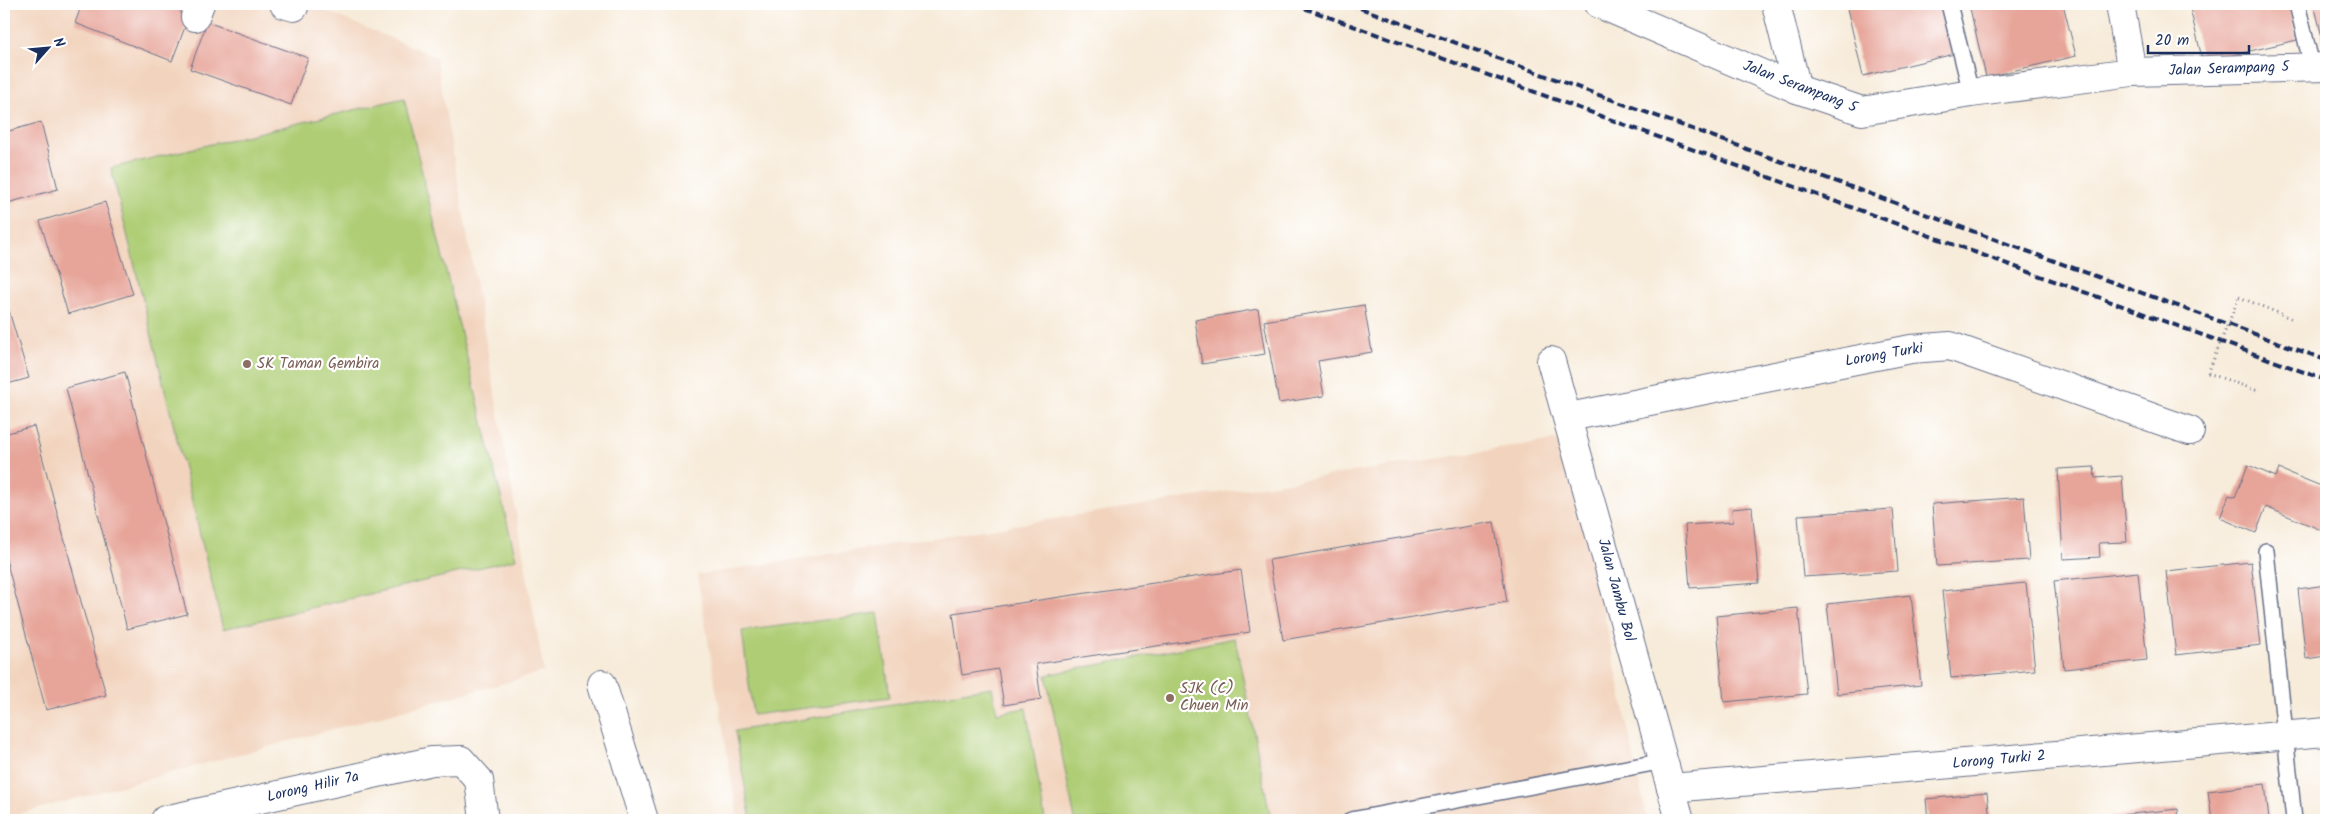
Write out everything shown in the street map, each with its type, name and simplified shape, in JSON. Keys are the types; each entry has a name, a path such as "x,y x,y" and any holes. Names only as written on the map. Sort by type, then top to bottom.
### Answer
{"street":[{"name":"Jalan Serampang 5","path":"1599,4 1797,90 1862,111 1971,93 2132,72 2319,67"},
{"path":"1776,4 1797,90"},
{"path":"2120,4 2132,72"},
{"name":"Lorong Turki","path":"1569,417 1910,349 1950,346 1986,356 2190,431"},
{"name":"Jalan Jambu Bol","path":"1551,361 1569,417 1680,820"},
{"path":"602,684 644,820"},
{"name":"Lorong Turki 2","path":"1671,788 2326,732"},
{"name":"Lorong Hilir 7a","path":"165,820 432,761 461,760 479,780 484,820"}],"lane":[{"path":"1949,4 1971,93"},
{"path":"2297,4 2319,67"},
{"path":"2266,551 2294,820"},
{"path":"1351,820 1664,762"}],"path":[{"path":"2258,391 2208,374 2239,297 2293,319"}],"shaded area":[{"name":"SK Taman Gembira","path":"4,4 309,4 436,57 544,672 4,818"},
{"name":"SJK (C) Chuen Min","path":"1568,438 1647,820 738,820 697,575"}],"green space":[{"path":"404,98 516,559 223,629 111,168"},
{"path":"878,613 890,697 753,715 742,631"},
{"path":"1235,638 1271,820 1075,820 1046,675"},
{"path":"992,687 997,713 1026,708 1045,820 751,820 735,731"}],"building":[{"path":"82,4 163,4 190,14 172,61 75,23"},
{"path":"1846,4 1941,4 1954,54 1863,76"},
{"path":"1969,4 2063,4 2076,56 1986,77"},
{"path":"2189,4 2289,4 2297,40 2203,62"},
{"path":"2314,4 2326,4 2326,53"},
{"path":"207,22 308,58 291,105 190,69"},
{"path":"4,113 9,131 41,122 58,189 4,204"},
{"path":"105,202 133,294 68,314 40,221"},
{"path":"1364,305 1372,352 1318,361 1324,396 1279,403 1264,321"},
{"path":"1258,309 1265,354 1202,364 1195,320"},
{"path":"9,311 29,378 4,385 4,312"},
{"path":"125,372 187,614 127,629 66,388"},
{"path":"34,426 106,695 46,710 4,552 4,434"},
{"path":"2248,465 2276,477 2279,469 2326,488 2326,532 2266,507 2256,533 2220,518 2229,495 2235,497"},
{"path":"2094,467 2095,478 2122,476 2127,542 2099,543 2100,557 2063,559 2058,469"},
{"path":"2024,497 2029,560 1937,566 1932,504"},
{"path":"1752,507 1759,583 1690,588 1685,525 1733,522 1732,509"},
{"path":"1893,509 1898,571 1803,577 1798,515"},
{"path":"1494,522 1507,602 1283,640 1269,560"},
{"path":"2251,562 2261,645 2176,655 2166,571"},
{"path":"1241,570 1250,632 1036,664 1041,699 1004,705 998,669 962,675 953,613"},
{"path":"2138,572 2147,660 2064,669 2054,581"},
{"path":"2026,583 2035,670 1951,678 1942,591"},
{"path":"2326,585 2326,656 2306,659 2298,589"},
{"path":"1911,595 1921,685 1837,694 1827,604"},
{"path":"1798,608 1807,694 1724,702 1716,616"},
{"path":"2265,784 2269,820 2212,820 2208,791"},
{"path":"1987,793 1990,820 1928,820 1926,799"},
{"path":"2178,809 2179,820 2112,820 2112,816"}],"railway":[{"path":"1293,4 2326,380"},
{"path":"1349,4 2326,360"}],"place":[{"name":"SK Taman Gembira","path":"247,364"},
{"name":"SJK (C) Chuen Min","path":"1170,698"}]}
